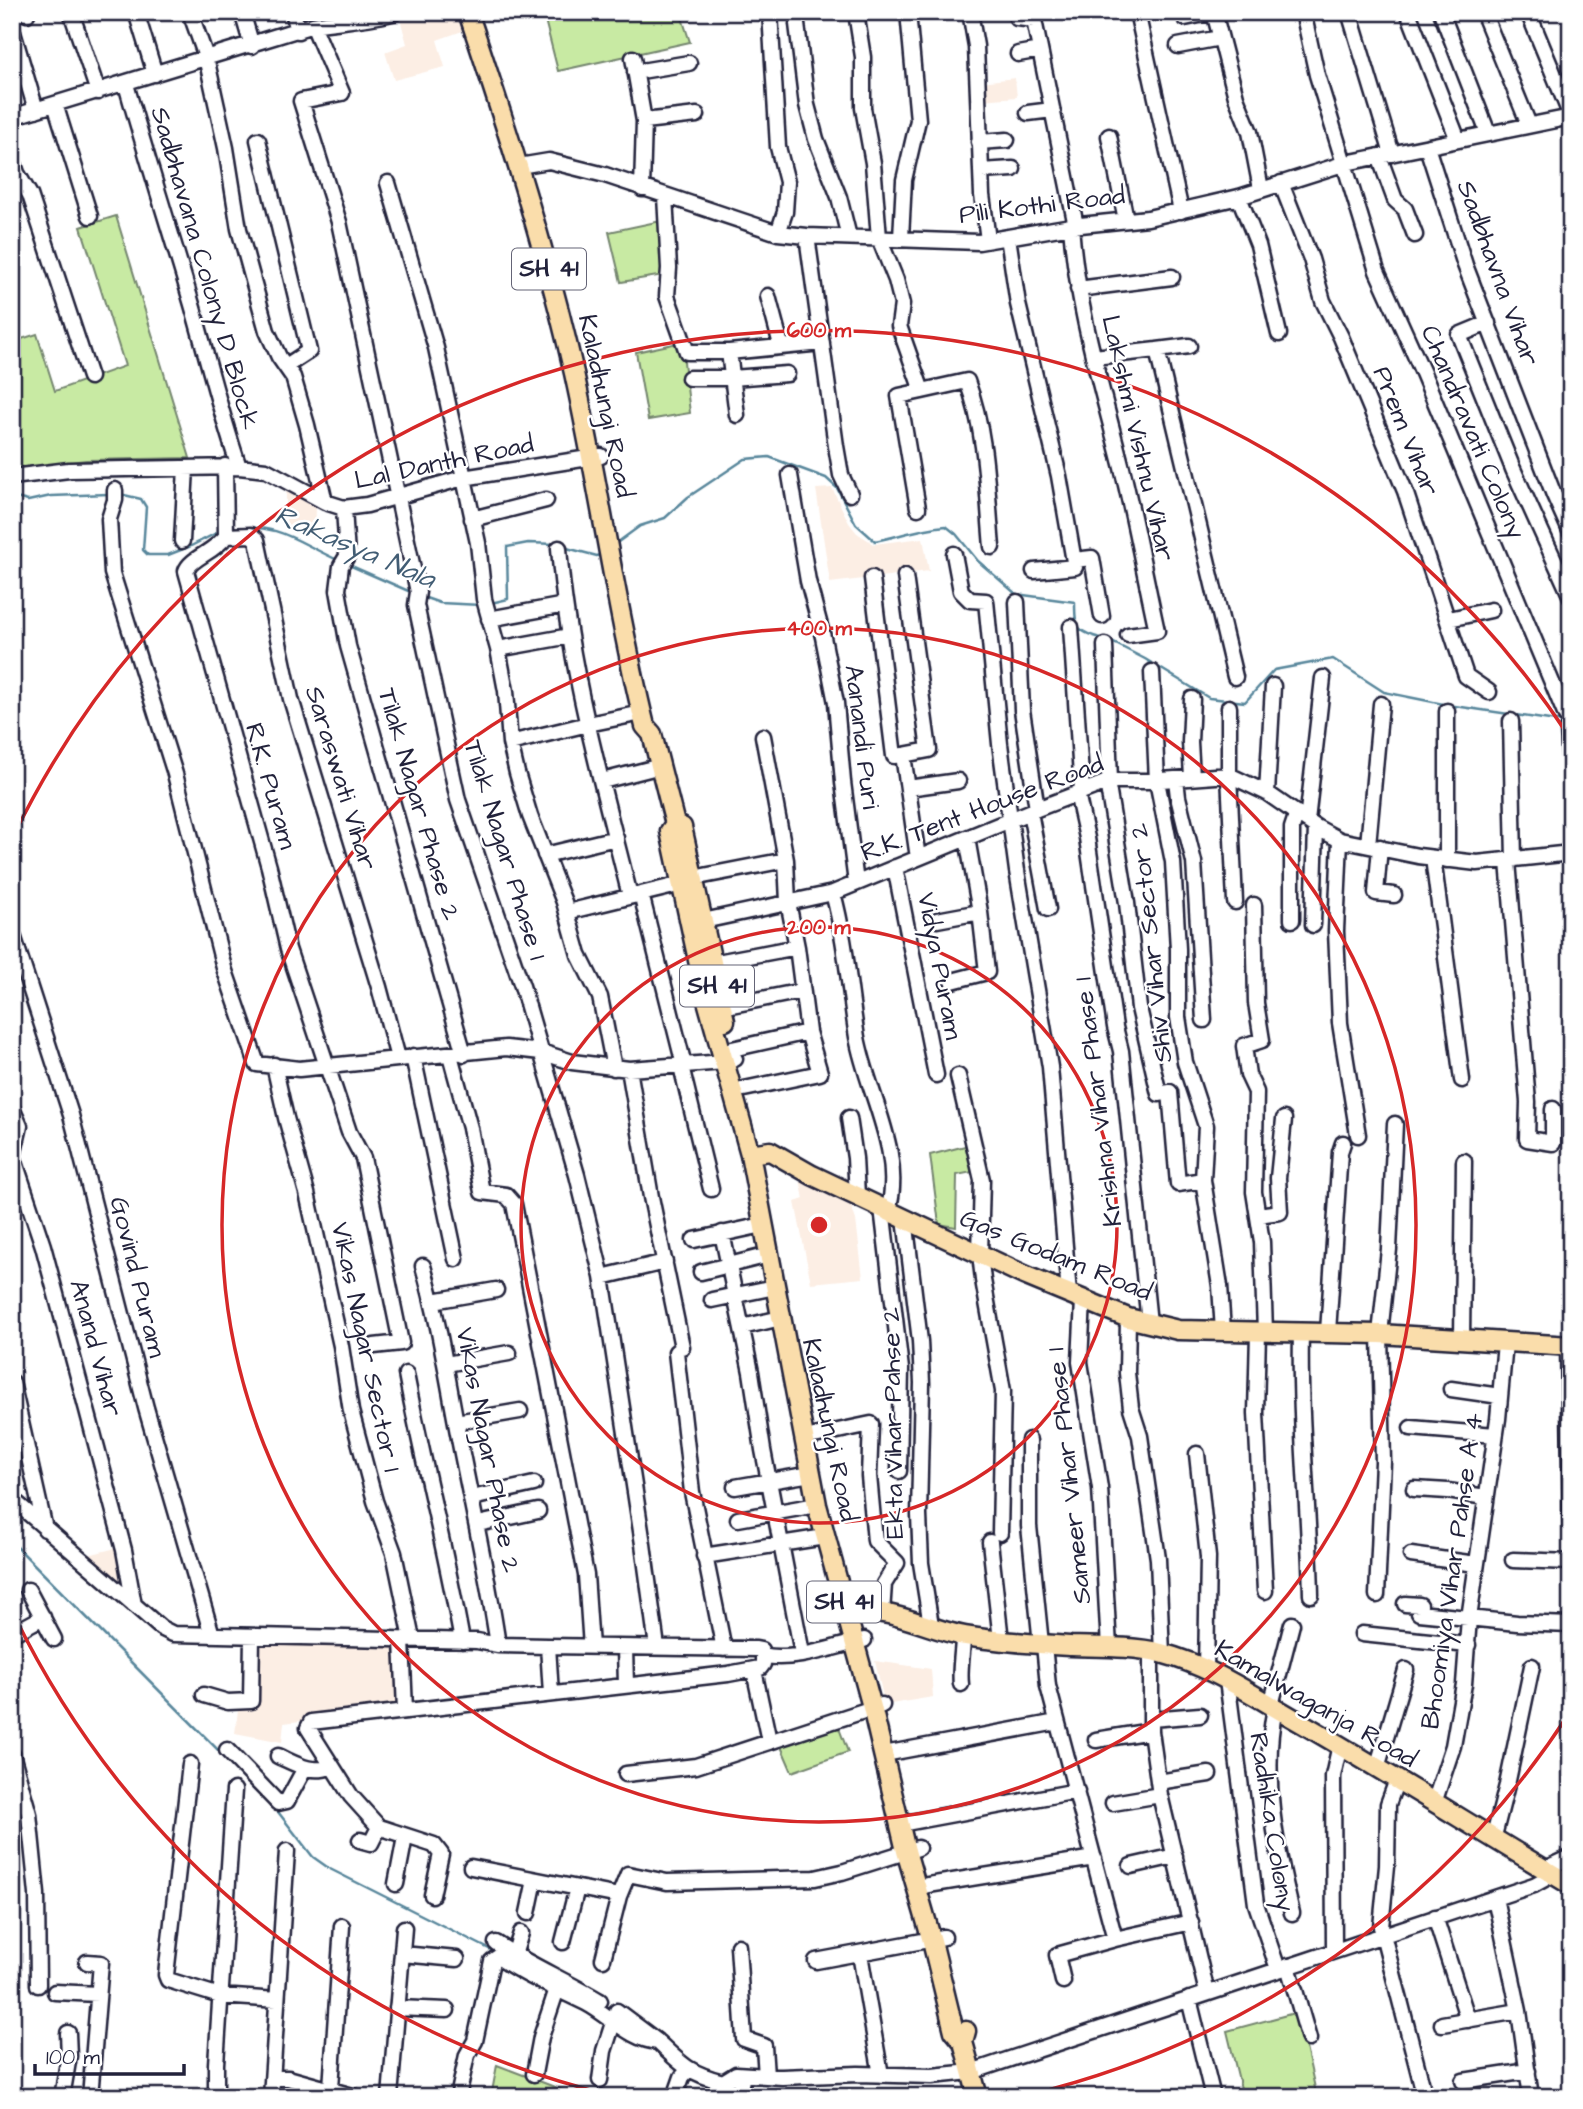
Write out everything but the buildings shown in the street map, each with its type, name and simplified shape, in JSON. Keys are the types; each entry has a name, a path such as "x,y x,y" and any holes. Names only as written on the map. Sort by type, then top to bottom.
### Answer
{"main road":[{"name":"Kaladhungi Road","path":"468,12 525,165"},
{"name":"Kaladhungi Road","path":"479,12 566,293 642,713 645,726 652,734 675,824 682,827 707,1000 744,1090 817,1505 825,1537 852,1611"},
{"name":"Kaladhungi Road","path":"634,658 655,724 652,734"},
{"name":"Kaladhungi Road","path":"696,922 712,963 754,1153"},
{"name":"Gas Godam Road","path":"754,1153 770,1152 892,1213 1076,1297 1128,1318 1178,1330 1380,1334 1569,1346"},
{"name":"Kaladhungi Road","path":"768,1224 769,1255 775,1287 814,1436 852,1611 912,1850 966,2031 963,2042 978,2097"},
{"name":"Kamalwaganja Road","path":"852,1611 882,1613 963,1636 1157,1653 1206,1669 1340,1745 1557,1877"}],"street":[{"path":"71,12 98,92"},
{"path":"136,12 155,74"},
{"path":"190,12 206,57 226,148 239,229 267,331 293,377 325,502"},
{"path":"242,12 252,46"},
{"path":"293,12 298,31"},
{"path":"12,117 126,84 206,57 252,46 313,25 346,16 374,18 396,12"},
{"path":"770,12 778,147 787,182 785,212 778,233"},
{"path":"901,238 904,180 918,120 908,12"},
{"path":"970,12 976,46 979,142 988,240"},
{"name":"Lakshmi Vishnu Vihar","path":"1014,12 1017,18 1034,20 1041,50 1073,226 1078,289 1123,471 1157,631 1128,635"},
{"path":"1137,12 1181,211"},
{"path":"1185,18 1214,12 1236,97 1250,132 1261,189"},
{"name":"Chandravati Colony","path":"1303,12 1317,75 1377,271 1567,723 1571,788"},
{"path":"1349,12 1395,200 1405,209 1415,235"},
{"path":"1408,12 1458,139"},
{"path":"1441,12 1488,133"},
{"path":"1483,12 1529,125"},
{"path":"1528,12 1571,116"},
{"path":"857,19 863,57 863,108 873,163 879,238 896,280 902,304 899,326 922,391"},
{"path":"797,24 807,105 816,139 839,197 849,237"},
{"name":"Tilak Nagar Phase 1","path":"313,25 342,93 301,101 339,222 398,497 458,800 522,986 577,1175 602,1277 657,1647"},
{"path":"12,29 36,110"},
{"path":"1178,46 1220,38"},
{"path":"1018,54 1041,50"},
{"path":"642,189 643,121 634,65 689,62"},
{"name":"Sadbhavana Colony D Block","path":"126,84 193,309 222,417 232,466"},
{"path":"55,104 90,216"},
{"path":"1028,113 1052,110"},
{"path":"643,121 697,116"},
{"name":"Pili Kothi Road","path":"525,165 549,161 606,175 778,233 979,242 1181,211 1239,197 1346,163 1571,116"},
{"path":"1109,136 1126,220"},
{"path":"258,140 309,351 286,366"},
{"path":"979,142 1007,140"},
{"name":"Sadbhavna Vihar","path":"1427,146 1465,265 1571,533"},
{"path":"12,158 30,195 90,377"},
{"path":"981,171 1013,169"},
{"path":"388,183 436,348 478,543 486,609 498,649 506,691 510,743 530,816 567,912 579,955 600,997 621,1069 665,1262 679,1350 692,1492 724,1649"},
{"name":"Prem Vihar","path":"1281,183 1311,258 1323,301 1341,337 1405,491 1466,676 1489,692"},
{"path":"665,196 669,268 667,296 687,352 729,352 822,343"},
{"path":"1239,197 1258,245 1279,334"},
{"path":"807,236 841,475 850,494"},
{"path":"1008,237 1018,304 1059,476 1075,567 1034,571"},
{"path":"1078,289 1172,277"},
{"path":"768,296 781,345"},
{"path":"1488,323 1459,335 1513,469 1571,597"},
{"path":"1094,357 1189,346"},
{"path":"1157,350 1235,677"},
{"path":"729,352 737,415"},
{"path":"689,378 787,374"},
{"path":"918,508 899,396 967,381 976,405 982,436 992,547"},
{"name":"Lal Danth Road","path":"12,477 69,470 232,466 266,470 325,502 344,508 367,505 463,478 596,457"},
{"path":"226,530 232,466"},
{"path":"182,541 186,468"},
{"name":"Aanandi Puri","path":"790,475 808,581 836,703 856,883"},
{"path":"115,495 109,519 112,573 175,774 224,968 257,1064 299,1069 506,1048 541,1052 572,1062 621,1069 682,1065 731,1057 808,1031"},
{"path":"472,519 546,500"},
{"name":"Tilak Nagar Phase 2","path":"344,508 344,561 338,590 348,646 457,1054 482,1192 506,1195 514,1204 586,1574 591,1647"},
{"name":"Saraswati Vihar","path":"226,530 251,535 257,540 290,699 379,987 406,1057"},
{"name":"R.K. Puram","path":"226,530 220,545 188,565 186,571 269,867 288,949 328,1067"},
{"path":"559,548 570,636 588,723 616,838 635,895 682,1065 711,1189"},
{"name":"Sameer Vihar Phase 1","path":"954,554 961,591 970,600 986,601 1000,744 1050,1067 1076,1297 1080,1362 1100,1488 1109,1647"},
{"path":"1074,561 1092,558 1102,616"},
{"path":"872,578 894,756 929,750 905,576"},
{"path":"1017,602 1022,710 1048,909"},
{"path":"486,609 565,605"},
{"path":"1448,620 1491,610"},
{"name":"Krishna Vihar Phase 1","path":"1071,627 1079,792 1121,1051 1149,1323"},
{"path":"498,649 570,636"},
{"path":"1105,645 1109,781 1139,1008 1159,1094 1170,1093 1178,1184 1203,1180"},
{"name":"Shiv Vihar Sector 2","path":"1152,672 1157,781 1173,862 1178,949 1178,1017 1185,1062 1206,1126 1203,1180 1220,1286 1223,1331"},
{"path":"1313,925 1307,820 1323,678"},
{"path":"1268,793 1273,686"},
{"path":"1192,699 1189,742 1192,777"},
{"path":"1381,704 1374,846 1376,893 1394,895"},
{"path":"1229,707 1235,902"},
{"path":"1447,711 1440,859 1462,1080"},
{"path":"510,743 588,723 642,713"},
{"path":"1511,721 1511,860 1528,1102 1527,1139 1553,1143 1553,1109"},
{"path":"744,1090 820,1073 808,1031 788,902 786,860 764,736"},
{"path":"903,755 918,858"},
{"path":"602,781 661,766"},
{"name":"R.K. Tent House Road","path":"696,922 833,893 1109,781 1157,781 1229,775 1268,793 1340,839 1440,859 1477,863 1571,853"},
{"path":"1176,779 1194,862 1204,1020"},
{"path":"908,788 958,781"},
{"path":"1292,920 1292,828 1307,820"},
{"path":"545,855 616,838"},
{"path":"952,981 987,972 967,838"},
{"path":"1340,839 1336,931 1340,1023 1358,1135"},
{"path":"567,912 688,881 786,860"},
{"name":"Vidya Puram","path":"895,867 936,1075"},
{"path":"833,893 841,925 858,1038 867,1078 886,1137 891,1168 901,1369 899,1471"},
{"path":"1254,905 1255,1003 1262,1040 1244,1045 1248,1076 1256,1092 1254,1192 1265,1289 1256,1413 1265,1591"},
{"path":"937,920 980,912"},
{"name":"Govind Puram","path":"12,932 71,1115 146,1408 212,1635"},
{"path":"712,963 797,947"},
{"path":"722,1007 802,991"},
{"path":"406,1057 456,1259"},
{"name":"Vikas Nagar Sector 1","path":"274,1065 307,1193 341,1346 351,1411 375,1501 394,1553 407,1639 405,1710"},
{"path":"328,1067 353,1141 363,1158 401,1343 374,1346"},
{"path":"958,1076 982,1180 983,1280 1003,1391 995,1538 1001,1640"},
{"name":"Anand Vihar","path":"12,1108 20,1126 13,1156 43,1246 124,1550 134,1605"},
{"path":"849,1118 858,1196"},
{"path":"1258,1215 1280,1212 1278,1178 1284,1119"},
{"path":"1377,1595 1383,1462 1380,1334 1389,1250 1395,1124"},
{"path":"1328,1332 1340,1152 1343,1143"},
{"path":"1462,1340 1464,1161"},
{"name":"Ekta Vihar Pahse 2","path":"892,1213 919,1341 922,1383 919,1515 921,1563 931,1625"},
{"path":"694,1240 768,1224"},
{"path":"722,1233 802,1653"},
{"path":"701,1272 769,1255"},
{"path":"602,1277 665,1262"},
{"name":"Vikas Nagar Phase 2","path":"423,1266 433,1301 478,1524 498,1645"},
{"path":"712,1300 775,1287"},
{"path":"433,1301 496,1290"},
{"path":"1128,1318 1129,1396 1140,1436 1158,1559 1157,1653 1151,1725 1159,1788 1207,1993"},
{"path":"742,1327 786,1328"},
{"path":"1301,1332 1304,1486 1310,1542 1311,1595"},
{"name":"Bhoomiya Vihar Pahse A 4","path":"1434,1802 1453,1746 1464,1684 1469,1618 1505,1343"},
{"path":"1569,1346 1571,1524"},
{"path":"446,1364 509,1353"},
{"path":"407,1374 421,1454 452,1584 462,1641"},
{"path":"12,1382 45,1529"},
{"path":"1451,1389 1500,1396"},
{"path":"456,1422 520,1411"},
{"path":"814,1436 871,1424 869,1476 874,1541 897,1563 884,1584 882,1613"},
{"path":"1411,1428 1495,1435"},
{"path":"1029,1440 1029,1526 1048,1686 1115,1939"},
{"path":"1197,1454 1208,1556 1206,1669"},
{"path":"735,1487 811,1474"},
{"path":"472,1498 534,1484"},
{"path":"1414,1489 1485,1497"},
{"path":"12,1499 161,1628 173,1634 407,1639 498,1645 761,1650 763,1664 760,1668 311,1722 308,1728 351,1796 379,1827 440,1849 432,1895"},
{"path":"738,1519 817,1505"},
{"path":"478,1524 538,1511"},
{"path":"704,1556 825,1537"},
{"path":"1412,1555 1476,1564"},
{"path":"1513,1560 1571,1562"},
{"path":"28,1590 54,1639"},
{"path":"1405,1604 1420,1605 1419,1614 1571,1625"},
{"path":"12,1633 43,1618"},
{"path":"1292,1624 1281,1658 1270,1737 1270,1791 1282,1873 1292,1913"},
{"path":"1362,1634 1468,1645"},
{"path":"204,1695 228,1702 251,1701 252,1636"},
{"path":"961,1684 959,1671 962,1666 963,1636"},
{"path":"763,1655 776,1657 860,1641"},
{"path":"548,1646 551,1694"},
{"path":"625,1648 626,1685"},
{"path":"1493,1840 1532,1666"},
{"path":"1377,1768 1406,1670"},
{"path":"755,1675 769,1741"},
{"name":"Radhika Colony","path":"1227,1680 1256,1904 1309,2039"},
{"path":"626,1774 696,1766 877,1706"},
{"path":"1096,1740 1200,1715"},
{"path":"888,1753 1057,1722"},
{"path":"1334,1950 1333,1776 1340,1745"},
{"path":"227,1750 278,1803 288,1801 305,1768"},
{"path":"12,1754 29,1814 37,1894 38,1985"},
{"path":"278,1756 318,1771 332,1766"},
{"path":"190,1765 166,1975 173,1983 220,1996 277,2000"},
{"path":"1113,1803 1209,1774"},
{"path":"1397,1780 1388,1804 1382,1935 1407,2020 1425,2097"},
{"path":"216,2097 234,1790"},
{"path":"905,1822 1077,1791"},
{"path":"360,1840 371,1843 379,1827"},
{"path":"396,1884 405,1837"},
{"path":"603,1958 618,1896 628,1874 667,1882 815,1878 912,1850"},
{"path":"271,2097 287,1851"},
{"path":"1131,1866 1175,1856"},
{"path":"922,1886 1094,1857"},
{"path":"716,2097 723,2082 736,2074 932,2076 971,2071 1557,1877 1567,1858"},
{"path":"471,1867 618,1896"},
{"path":"528,1913 535,1880"},
{"path":"563,1942 577,1888"},
{"path":"1495,1898 1519,2011 1531,2097"},
{"path":"1435,1917 1468,2020"},
{"path":"1063,1982 1057,1955 1191,1922"},
{"path":"331,2088 342,1926"},
{"path":"390,2097 404,1928"},
{"path":"514,1955 521,1933"},
{"path":"816,1961 938,1939"},
{"path":"496,1943 629,2019 688,2070 723,2082"},
{"path":"738,1946 744,2039 764,2046 766,2076"},
{"path":"402,1954 457,1959"},
{"path":"860,1954 881,2075"},
{"path":"458,2097 467,2055 475,2041 494,1958 498,1957 614,2020 633,2035 646,2041 658,2042"},
{"path":"87,1962 101,1963 90,2097"},
{"path":"534,2074 541,2037 557,1989"},
{"path":"55,1992 99,1994"},
{"path":"1189,1999 1213,2097"},
{"path":"397,2008 447,2010"},
{"path":"1442,2024 1519,2011"},
{"path":"600,2080 604,2051 614,2020"},
{"path":"62,2097 69,2056 68,2033"},
{"path":"675,2097 682,2077 688,2070"},
{"path":"1463,2081 1528,2071"},
{"path":"738,2097 743,2075"},
{"path":"272,2078 288,2078 356,2097"}],"shaded area":[{"path":"412,12 463,12 468,29 437,40 445,67 394,80 385,52 407,44 399,15"},
{"path":"1015,78 1017,97 982,100 981,82"},
{"path":"832,488 849,523 857,533 874,544 923,538 929,571 830,583 816,489"},
{"path":"286,492 316,507 315,538 286,529"},
{"path":"799,1174 849,1200 856,1220 863,1278 811,1283 795,1202 804,1199"},
{"path":"120,1547 131,1596 84,1556"},
{"path":"256,1641 397,1647 402,1708 284,1723 282,1742 235,1733 239,1703 254,1702"},
{"path":"875,1661 931,1669 933,1697 885,1705"}],"green space":[{"path":"543,12 680,12 690,42 558,71"},
{"path":"116,216 190,458 86,460 12,469 12,342 37,334 55,391 125,366 81,227"},
{"path":"661,221 664,275 621,282 609,232"},
{"path":"678,343 684,362 690,413 648,420 636,352"},
{"path":"969,1145 977,1171 957,1175 956,1227 939,1224 930,1155"},
{"path":"837,1723 848,1752 792,1772 780,1744"},
{"path":"1298,2012 1317,2097 1243,2097 1227,2031"},
{"path":"497,2065 565,2091 564,2097 491,2097"}],"waterway":[{"path":"1041,20 1078,12"},
{"path":"975,14 1010,19"},
{"name":"Rakasya Nala","path":"614,545 640,526 665,518 688,497 745,459 769,457 826,478 837,488 856,524 875,541 946,526 978,561 1016,594 1075,602 1079,628 1104,639"},
{"name":"Rakasya Nala","path":"12,497 28,501 51,496 109,494"},
{"name":"Rakasya Nala","path":"120,494 141,499 146,507 143,550 148,555 168,555 222,530"},
{"name":"Rakasya Nala","path":"232,529 276,531 340,561"},
{"name":"Rakasya Nala","path":"491,603 508,599 507,547 528,543 556,544"},
{"name":"Rakasya Nala","path":"563,547 597,556 603,552"},
{"name":"Rakasya Nala","path":"349,565 413,593"},
{"name":"Rakasya Nala","path":"423,597 440,603 481,605"},
{"name":"Rakasya Nala","path":"1110,641 1209,698 1245,702 1274,670 1333,659 1384,692 1448,705 1563,722"},
{"path":"12,1542 224,1756"},
{"path":"275,1808 313,1857 330,1869 497,1953"}]}
